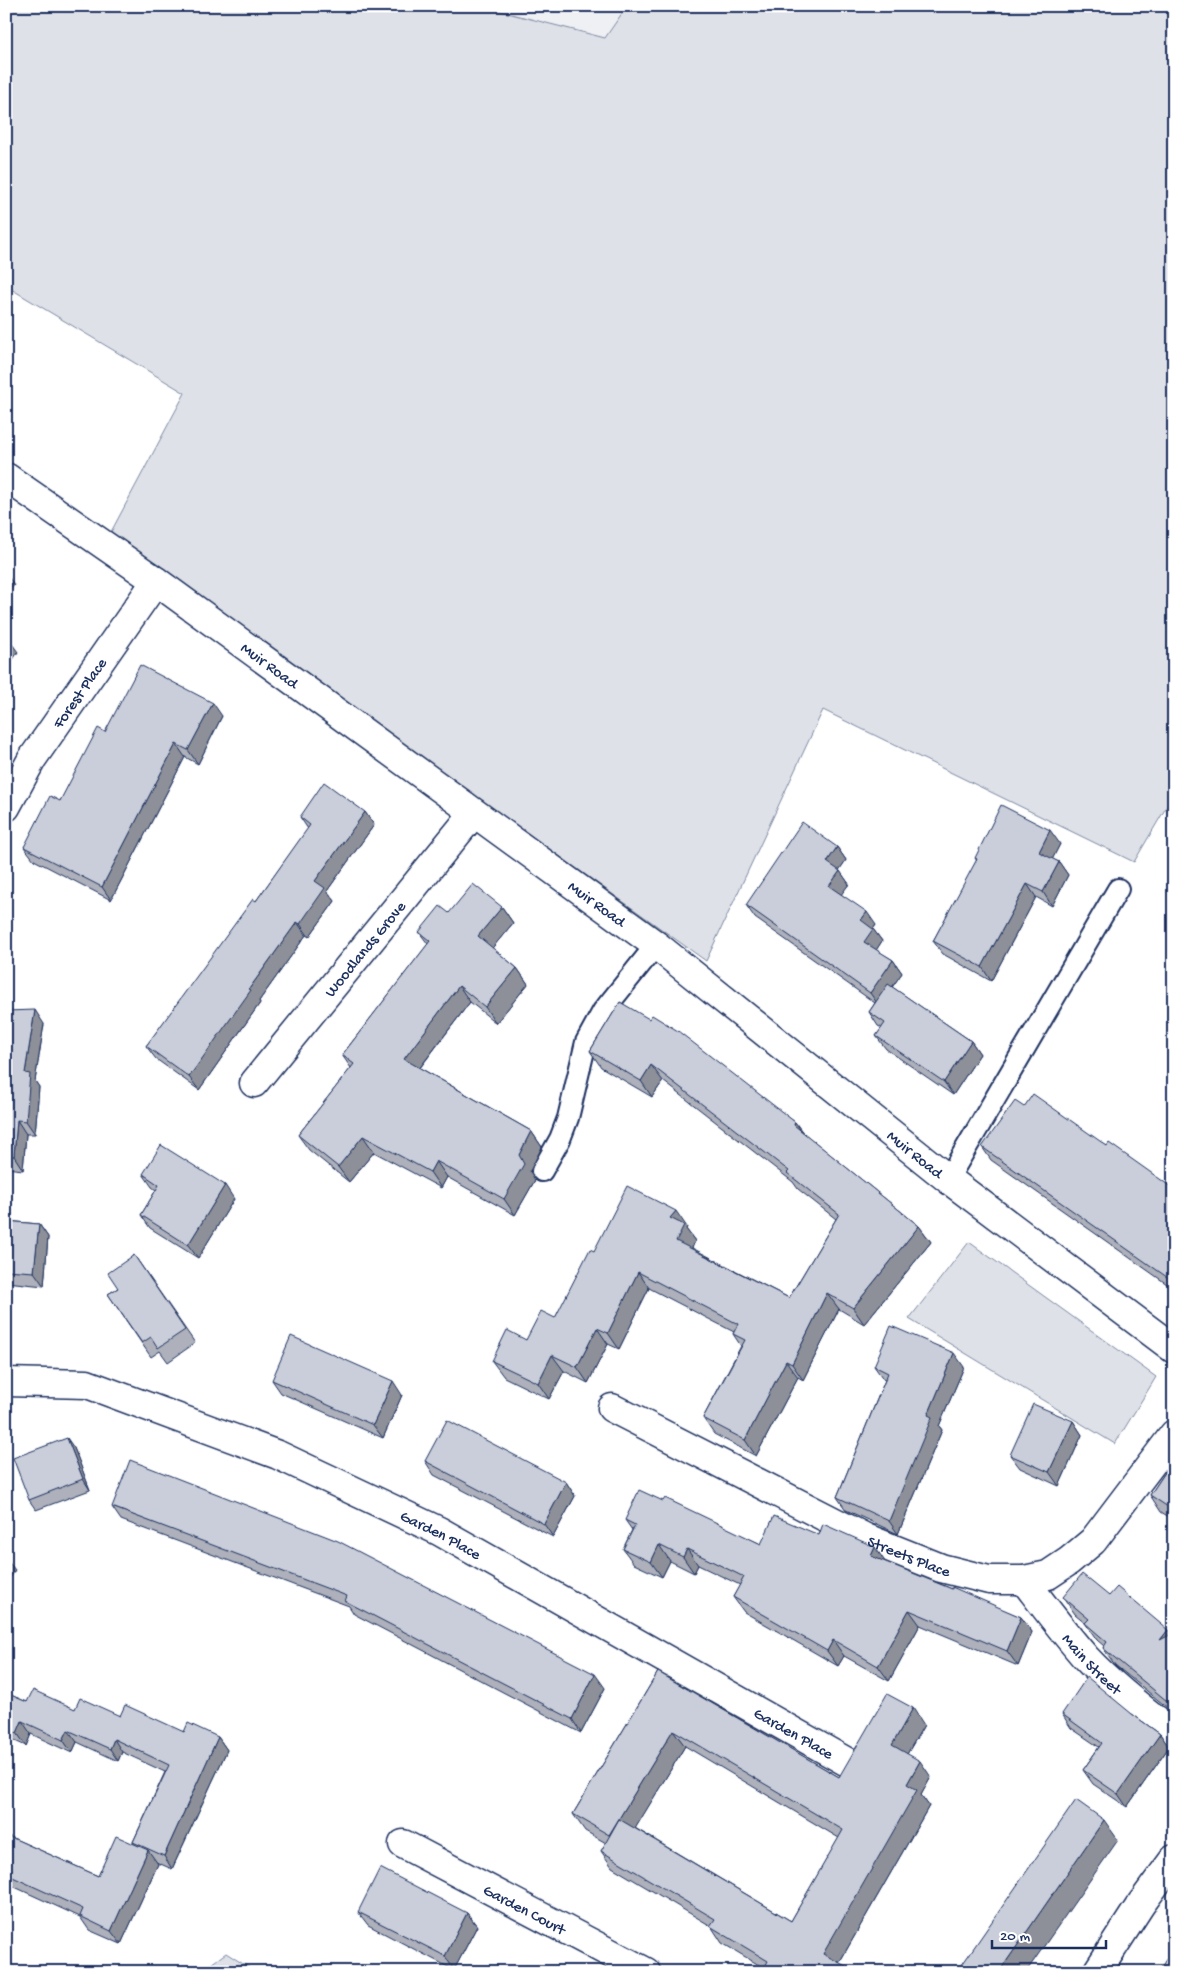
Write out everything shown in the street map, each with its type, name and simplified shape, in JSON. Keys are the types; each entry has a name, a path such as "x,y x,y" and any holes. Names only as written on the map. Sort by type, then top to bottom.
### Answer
{"street":[{"name":"Muir Road","path":"6,477 156,582 656,945 948,1179 1174,1349"},
{"name":"Forest Place","path":"6,807 32,759 156,582"},
{"name":"Woodlands Grove","path":"254,1083 474,813"},
{"name":"Garden Place","path":"6,1382 87,1384 278,1454 439,1531 847,1762"},
{"name":"Streets Place","path":"612,1408 866,1538 941,1568 989,1580 1024,1580 1048,1575 1069,1561 1094,1541 1174,1434"},
{"name":"Main Street","path":"1024,1580 1057,1624 1087,1659 1135,1704 1174,1732"},
{"name":"Garden Court","path":"403,1844 646,1972"},
{"path":"1098,1972 1141,1904 1174,1859"}],"lane":[{"path":"948,1179 1118,889"},
{"path":"542,1171 560,1139 568,1118 586,1042 603,1011 656,945"}],"shaded area":[{"path":"6,6 480,6 605,38 627,6 1174,6 1174,794 1134,862 823,710 706,961 495,810 493,826 104,545 185,393 6,286"},
{"path":"480,6 627,6 605,38"},
{"path":"969,1242 1156,1377 1115,1444 909,1319"},
{"path":"226,1953 256,1972 200,1972"}],"building":[{"path":"140,665 213,703 188,750 176,744 102,887 24,847 50,796 60,801 98,728 105,732"},
{"path":"324,782 365,812 315,881 325,888 300,924 297,922 189,1077 146,1046 253,899 256,901 310,825 300,817"},
{"path":"1001,805 1050,830 1039,852 1059,862 1043,892 1027,884 982,967 933,941 977,859 975,858"},
{"path":"802,822 837,847 827,862 840,871 829,886 867,912 861,920 873,929 864,942 893,960 870,993 746,905"},
{"path":"473,884 502,907 478,936 517,968 485,1007 459,986 404,1059 531,1131 519,1155 524,1164 504,1199 436,1161 430,1172 363,1136 338,1167 298,1135 354,1064 342,1055 430,941 419,932 440,906 449,913"},
{"path":"888,984 971,1041 944,1082 876,1036 885,1023 869,1012"},
{"path":"620,1002 649,1019 652,1015 678,1031 795,1122 794,1125 919,1226 853,1308 827,1293 792,1364 786,1361 745,1440 703,1418 745,1340 733,1334 738,1324 638,1272 608,1333 597,1328 577,1367 552,1355 538,1383 492,1361 507,1330 526,1340 541,1311 555,1318 590,1249 594,1251 627,1186 676,1211 670,1218 684,1225 676,1241 789,1298 839,1214 787,1173 789,1171 651,1065 641,1081 590,1051"},
{"path":"35,1010 25,1073 30,1074 26,1121 17,1120 14,1156 6,1156 6,1011"},
{"path":"1033,1094 1107,1146 1109,1143 1174,1189 1174,1282 982,1147 1015,1101 1024,1107"},
{"path":"161,1145 225,1185 188,1245 141,1215 159,1185 143,1174"},
{"path":"6,1221 39,1224 34,1272 6,1270"},
{"path":"134,1255 185,1330 158,1348 151,1337 142,1343 108,1294 118,1288 108,1273"},
{"path":"891,1326 954,1353 928,1415 932,1417 889,1521 837,1497 888,1373 874,1366"},
{"path":"291,1336 393,1381 373,1425 272,1380"},
{"path":"1033,1404 1073,1421 1049,1472 1010,1455"},
{"path":"447,1420 566,1482 544,1524 425,1461"},
{"path":"67,1438 83,1479 29,1500 13,1458"},
{"path":"1174,1459 1174,1511 1150,1495"},
{"path":"130,1460 338,1541 595,1674 572,1719 345,1601 347,1596 112,1507"},
{"path":"639,1490 663,1501 665,1498 761,1544 774,1516 819,1535 823,1524 875,1547 871,1556 952,1589 952,1587 1021,1617 1007,1651 909,1610 878,1666 833,1640 827,1651 733,1597 744,1577 687,1549 683,1557 659,1545 651,1562 623,1549 635,1525 625,1520"},
{"path":"1082,1574 1109,1596 1117,1587 1168,1630 1160,1640 1172,1634 1174,1635 1173,1706 1103,1648 1107,1642 1085,1623 1089,1619 1063,1597"},
{"path":"658,1672 839,1777 887,1694 913,1708 892,1745 920,1761 907,1784 917,1790 823,1954 857,1972 762,1972 768,1961 710,1926 715,1919 601,1851 619,1819 791,1921 843,1830 673,1730 609,1835 573,1814"},
{"path":"1087,1677 1160,1734 1118,1794 1083,1770 1102,1743 1062,1714"},
{"path":"33,1690 75,1709 80,1698 120,1716 125,1705 184,1732 188,1723 218,1737 164,1856 133,1842 169,1765 114,1739 110,1749 68,1730 63,1740 22,1721 17,1733 6,1729 6,1693 27,1702"},
{"path":"1076,1800 1104,1820 999,1972 957,1972"},
{"path":"6,1835 98,1876 116,1836 148,1850 111,1931 80,1916 83,1909 6,1874"},
{"path":"380,1868 467,1913 445,1956 358,1912"},
{"path":"1174,1947 1174,1972 1158,1972"}]}
